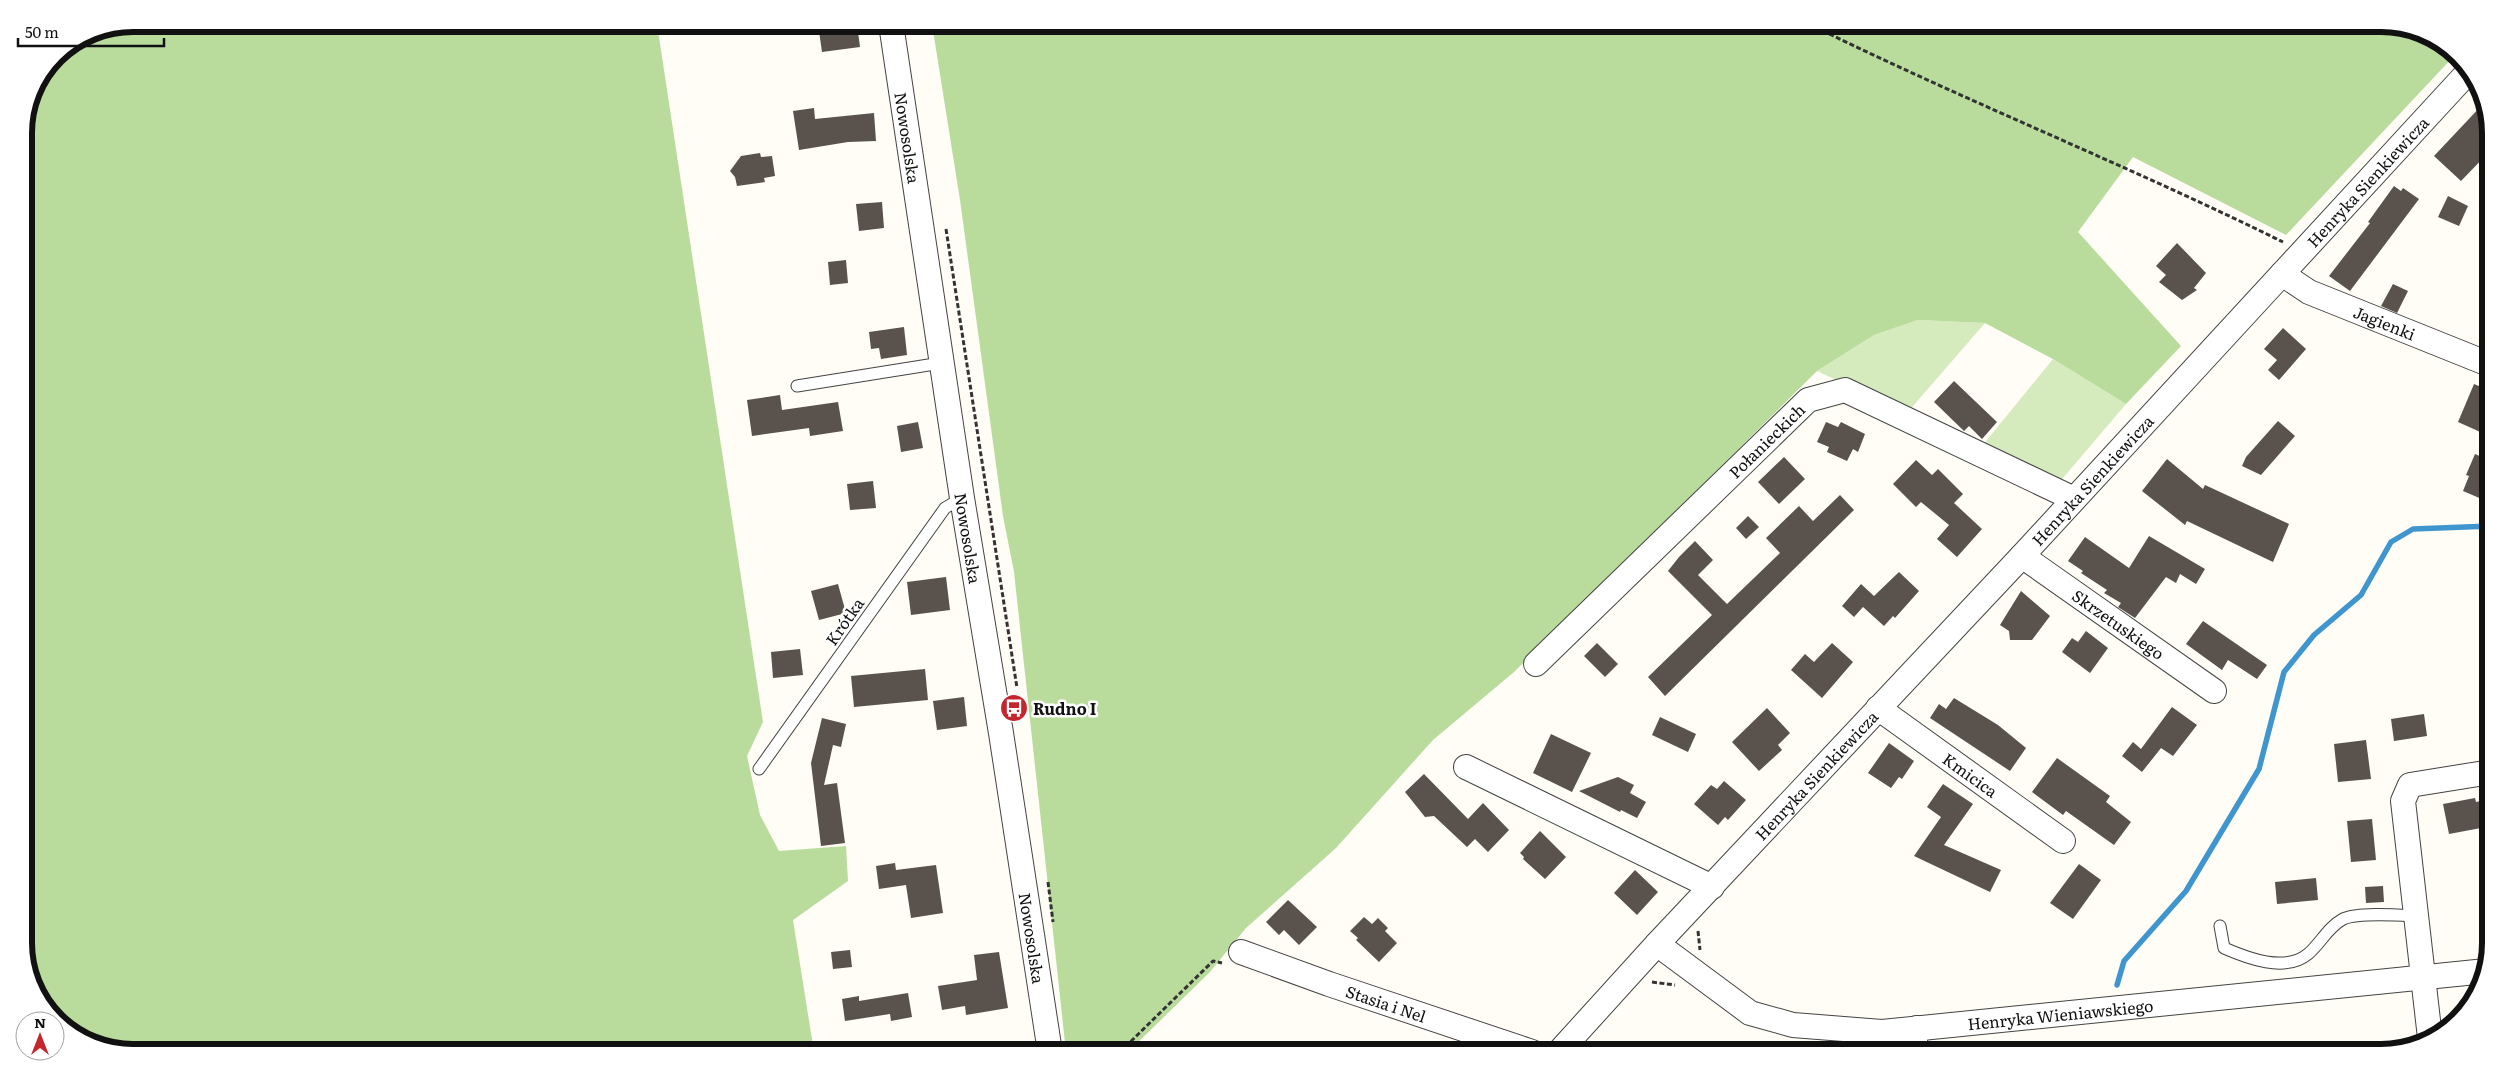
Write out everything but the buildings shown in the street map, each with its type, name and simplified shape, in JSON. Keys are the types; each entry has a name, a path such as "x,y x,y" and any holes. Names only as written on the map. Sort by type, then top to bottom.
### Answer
{"street":[{"name":"Nowosolska","path":"891,32 962,498 1001,733 1049,1044"},
{"name":"Henryka Sienkiewicza","path":"1566,1044 1657,944 1712,888 1878,708 2022,556 2464,76"},
{"name":"Jagienki","path":"2282,274 2309,292 2482,362"},
{"name":"Połanieckich","path":"1536,664 1808,400 1845,390 2074,499"},
{"name":"Skrzetuskiego","path":"2022,556 2214,692"},
{"name":"Kmicica","path":"1878,708 2063,841"},
{"path":"1466,767 1712,888"},
{"path":"2429,1031 2403,801 2410,785 2482,773"},
{"name":"Henryka Wieniawskiego","path":"1657,944 1750,1013 1793,1025 1882,1032 2478,972"},
{"name":"Stasia i Nel","path":"1241,952 1509,1044"},
{"path":"1914,1044 1917,1028"}],"lane":[{"path":"796,386 941,363"},
{"name":"Krótka","path":"759,769 945,508 962,498"},
{"path":"2220,926 2224,948 2252,960 2283,963 2307,955 2325,933 2344,918 2378,915 2416,916"}],"path":[{"path":"1826,32 1957,95 2191,197 2302,252"},
{"path":"945,224 1019,696"},
{"path":"1047,879 1053,926"},
{"path":"1128,1044 1213,961 1232,964 1241,952"}],"green space":[{"path":"134,32 658,32 763,722 747,756 760,815 779,851 846,846 848,881 793,920 813,1044 134,1044 114,1042 95,1036 72,1023 65,1017 65,1011 60,1011 43,987 34,962 33,949 33,120 43,89 53,72 67,58 95,40 120,33"},
{"path":"933,32 2381,32 2401,34 2420,40 2443,53 2450,60 2286,235 2133,157 2078,232 2181,346 2126,404 2053,359 1985,323 1918,320 1874,335 1817,371 1514,672 1433,740 1336,848 1246,928 1209,973 1136,1044 1065,1044 1014,572 1003,516 960,200"},
{"path":"1918,320 1985,323 1907,413 1817,371 1874,335"},
{"path":"2053,359 2126,404 2057,485 1982,446"}],"waterway":[{"path":"2117,985 2124,961 2186,891 2259,769 2284,672 2314,635 2361,595 2391,542 2413,529 2482,526"}],"place":[{"name":"Rudno I","path":"1014,708"}]}
